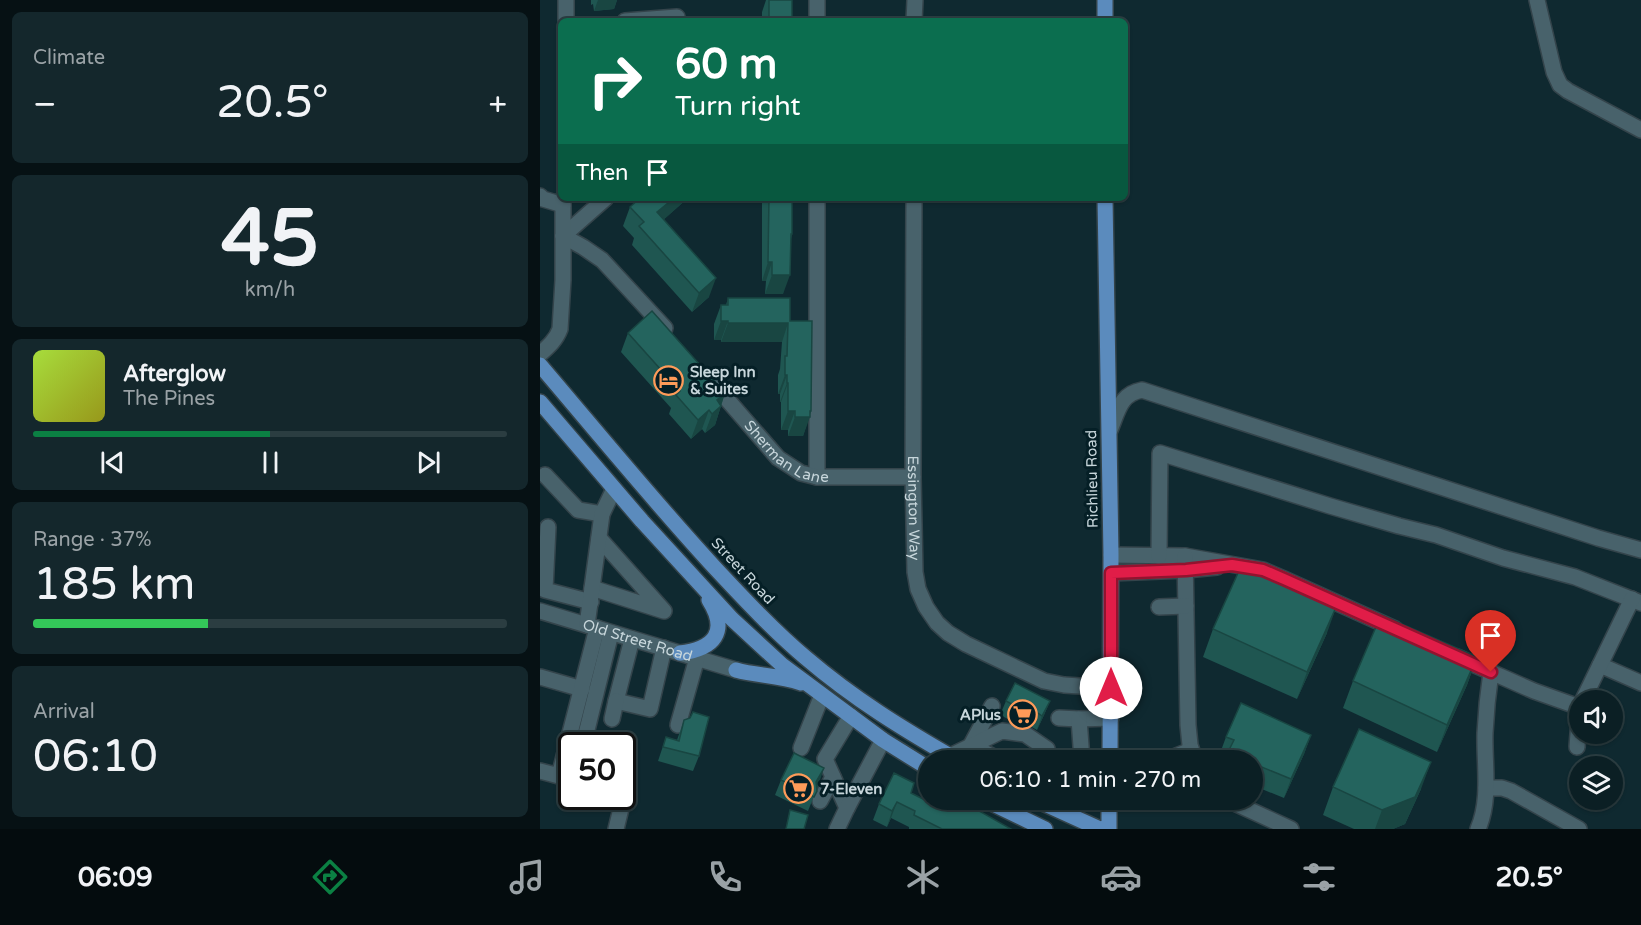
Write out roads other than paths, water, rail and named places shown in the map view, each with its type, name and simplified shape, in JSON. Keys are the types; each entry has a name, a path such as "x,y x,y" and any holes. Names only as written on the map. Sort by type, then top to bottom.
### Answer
{"main road":[{"path":"1105,0 1105,18"},
{"name":"Richlieu Road","path":"1105,201 1110,430 1110,750"},
{"name":"Street Road","path":"540,365 684,534 777,632 804,657 854,696 902,729 939,750"},
{"path":"540,402 614,489 732,619 782,665 883,740 918,762"},
{"path":"680,653 705,647 714,640 717,631 717,618 702,587"},
{"path":"736,670 753,675 791,679 818,692"},
{"path":"1006,810 1045,829"},
{"path":"1058,810 1100,829"},
{"path":"1109,810 1109,829"}],"street":[{"path":"566,0 566,18"},
{"path":"817,0 817,18"},
{"path":"914,18 915,0"},
{"path":"1537,0 1554,72 1560,85 1641,130"},
{"path":"664,18 677,17"},
{"path":"540,196 543,199 563,202 560,329 552,344 540,354"},
{"path":"563,236 603,201"},
{"path":"817,201 817,477"},
{"name":"Essington Way","path":"914,201 913,477 915,572 918,589 937,623 966,644 1044,681 1064,685 1111,688"},
{"path":"563,236 602,260 677,342"},
{"name":"Sherman Lane","path":"700,367 778,458 801,473 817,477 913,477"},
{"path":"1110,430 1128,395 1142,390 1641,550"},
{"path":"1159,556 1160,453 1330,506 1436,535 1503,558 1575,577 1637,601 1588,690"},
{"path":"545,475 578,510 602,514"},
{"path":"578,732 599,629 591,595 602,514 614,489"},
{"path":"548,527 545,590 591,595 664,610 599,538"},
{"path":"1111,555 1159,556 1185,563"},
{"path":"1185,563 1188,725 1192,750"},
{"path":"1111,573 1185,563 1232,565 1263,570 1403,633"},
{"path":"1159,607 1186,606"},
{"name":"Old Street Road","path":"540,611 736,670"},
{"path":"583,732 582,690 599,629"},
{"path":"612,719 632,639"},
{"path":"616,701 650,709 664,648"},
{"path":"1442,650 1534,691 1580,707 1576,747"},
{"path":"678,725 698,658"},
{"path":"1600,665 1641,683"},
{"path":"1478,829 1486,805 1485,733 1491,672"},
{"path":"540,677 582,690"},
{"path":"801,748 818,692"},
{"path":"971,745 992,706"},
{"path":"847,808 825,759 851,716"},
{"path":"1059,718 1111,718"},
{"path":"1078,719 1081,750"},
{"path":"964,750 1002,731 1025,734 1047,750"},
{"path":"837,829 883,740"},
{"path":"971,745 980,750"},
{"path":"540,771 558,776"},
{"path":"820,801 833,777"},
{"path":"1486,788 1511,790 1579,829"},
{"path":"618,829 621,810"},
{"path":"1249,810 1289,829"}],"place":[{"name":"Sleep Inn & Suites","path":"669,381"},
{"name":"APlus","path":"1022,715"},
{"name":"7-Eleven","path":"799,789"}]}
